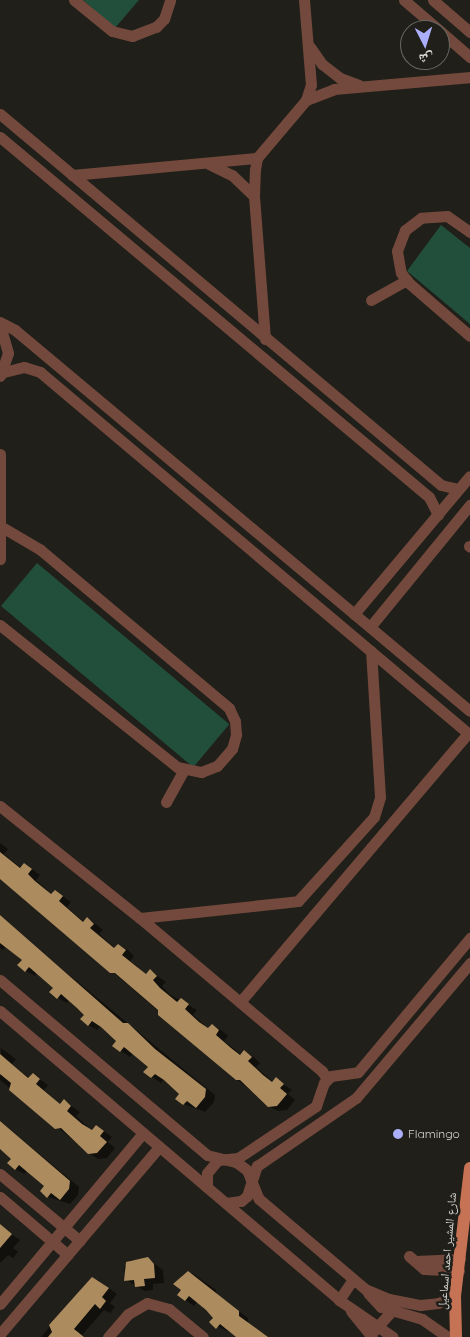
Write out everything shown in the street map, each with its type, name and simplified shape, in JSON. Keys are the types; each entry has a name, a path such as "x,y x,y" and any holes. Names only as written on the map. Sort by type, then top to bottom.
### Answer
{"main road":[{"name":"شارع المشير احمد اسماعيل","path":"456,1337 455,1296 470,1168"}],"street":[{"path":"74,0 112,31 132,36 156,27 164,19 170,0"},
{"path":"304,0 311,85 306,100"},
{"path":"404,0 427,20"},
{"path":"433,0 468,26"},
{"path":"450,40 470,57"},
{"path":"308,46 328,69 361,86"},
{"path":"265,339 254,196 257,158 306,100 319,92 361,86 470,77"},
{"path":"0,114 265,339 441,485 459,489"},
{"path":"0,138 429,498 438,514"},
{"path":"72,175 257,158"},
{"path":"205,163 232,175 254,196"},
{"path":"470,232 447,216 427,216 410,225 399,240 397,251 397,263 407,280 470,336"},
{"path":"156,270 169,257"},
{"path":"371,300 407,280"},
{"path":"0,324 8,353 1,374"},
{"path":"0,324 16,330 470,712"},
{"path":"1,374 24,367 40,372 469,734 240,1002"},
{"path":"0,454 2,527 0,559"},
{"path":"354,614 470,476"},
{"path":"370,627 470,505"},
{"path":"0,625 184,770 201,772 217,766 226,758 236,736 235,721 229,708 41,550 2,527"},
{"path":"140,918 298,901 374,818 380,797 371,651"},
{"path":"392,669 404,656"},
{"path":"166,802 184,770"},
{"path":"0,806 140,918 322,1071 327,1079"},
{"path":"207,1187 207,1173 218,1160 244,1154 316,1106 322,1096 327,1079 335,1075 349,1075 358,1071 470,938"},
{"path":"226,1203 241,1200 247,1196 250,1181 258,1166 342,1109 362,1092 470,963"},
{"path":"0,980 207,1155 218,1160 236,1162 247,1170 259,1199 353,1279 381,1307 391,1312 422,1319 448,1337"},
{"path":"0,1011 339,1300 393,1337"},
{"path":"349,1075 359,1080 362,1092"},
{"path":"322,1096 342,1109"},
{"path":"0,1304 143,1133"},
{"path":"0,1334 159,1147"},
{"path":"0,1174 80,1241"},
{"path":"0,1197 68,1255"},
{"path":"413,1258 459,1265"},
{"path":"339,1300 353,1279"},
{"path":"365,1290 399,1302 430,1304 455,1296"},
{"path":"349,1307 371,1336 399,1302"},
{"path":"108,1337 128,1314 147,1304 169,1309 203,1337"}],"green space":[{"path":"83,0 139,0 115,28"},
{"path":"441,225 470,248 470,324 407,271"},
{"path":"37,563 229,724 193,767 1,606"}],"building":[{"path":"0,852 20,868 24,863 32,869 28,874 35,881 51,894 55,890 63,896 59,901 83,922 87,917 94,924 90,928 114,948 118,944 126,950 122,955 146,974 150,969 157,976 153,980 160,988 177,1002 181,998 189,1004 185,1009 199,1022 208,1028 212,1024 219,1030 216,1035 231,1048 240,1055 244,1050 252,1057 248,1061 263,1075 272,1082 276,1077 284,1084 280,1088 287,1094 277,1106 268,1107 240,1080 236,1080 158,1015 158,1010 115,973 110,973 0,879"},
{"path":"0,915 123,1023 128,1023 155,1049 206,1089 205,1097 196,1108 187,1101 183,1105 175,1099 179,1094 164,1080 155,1074 151,1078 143,1072 148,1067 124,1047 120,1052 112,1046 116,1041 101,1027 92,1021 88,1026 80,1019 84,1015 61,994 57,999 49,992 53,988 29,967 25,972 17,965 22,960 0,943"},
{"path":"0,1054 28,1078 33,1073 40,1079 36,1084 60,1104 64,1099 71,1106 67,1111 82,1124 92,1130 96,1125 104,1131 100,1136 107,1142 97,1153 88,1154 61,1128 55,1129 9,1090 11,1083 0,1074"},
{"path":"0,1121 70,1181 69,1189 60,1200 51,1193 47,1198 40,1191 44,1186 19,1165 15,1170 7,1163 11,1159 0,1149"},
{"path":"0,1224 12,1234 0,1248"},
{"path":"148,1257 154,1264 155,1278 144,1279 145,1286 135,1287 134,1280 124,1281 126,1262"},
{"path":"188,1271 239,1311 239,1316 268,1337 236,1337 220,1324 216,1329 209,1322 213,1318 206,1310 189,1296 185,1301 177,1295 181,1290 173,1284"},
{"path":"92,1277 109,1288 102,1297 106,1301 100,1309 95,1304 74,1329 84,1337 48,1337 52,1332 49,1325"}],"place":[{"name":"Flamingo","path":"398,1134"}]}
